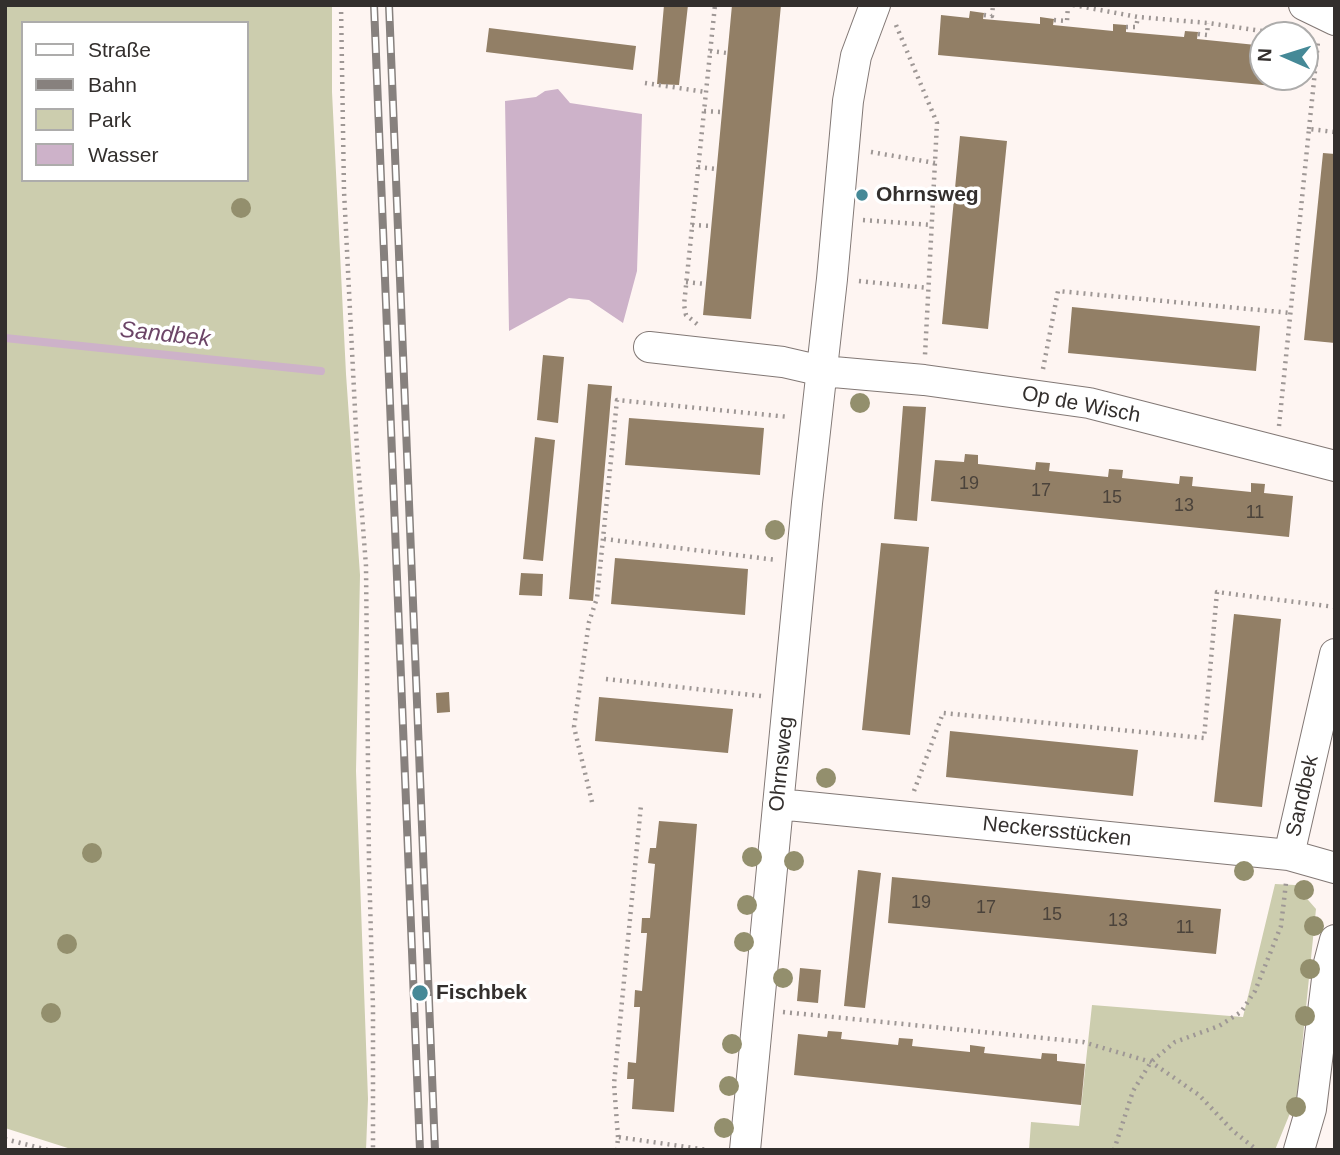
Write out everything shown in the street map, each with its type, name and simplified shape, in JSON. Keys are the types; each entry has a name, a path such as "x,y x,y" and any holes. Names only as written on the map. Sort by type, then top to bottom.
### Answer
{"street":[{"name":"Ohrnsweg","path":"745,1150 848,100 856,56 884,11"},
{"name":"Op de Wisch","path":"649,347 1089,403 1335,466"},
{"name":"Sandbek","path":"1290,855 1335,654"},
{"name":"Neckersstücken","path":"778,804 1290,855 1335,868"},
{"path":"1299,1150 1311,1109 1329,963 1335,940"}],"path":[{"path":"341,5 344,191 357,450 366,566 373,1150"},
{"path":"707,329 686,315 684,304 715,5"},
{"path":"984,15 992,16 993,5"},
{"path":"1054,20 1067,21 1070,5 1138,17 1249,29"},
{"path":"884,11 937,123 924,380"},
{"path":"1126,27 1136,27 1138,17"},
{"path":"1198,34 1207,35 1208,23"},
{"path":"710,51 727,53"},
{"path":"645,83 706,92"},
{"path":"1277,452 1313,91"},
{"path":"704,111 722,112"},
{"path":"1309,128 1335,132"},
{"path":"844,148 935,163"},
{"path":"698,167 716,169"},
{"path":"838,218 932,225"},
{"path":"692,225 711,226"},
{"path":"832,279 928,288"},
{"path":"686,282 706,285"},
{"path":"1038,395 1058,291 1291,313"},
{"path":"592,802 574,727 589,622 597,597 617,400 817,420"},
{"path":"604,539 801,563"},
{"path":"904,816 943,713 1204,738 1217,592 1335,607"},
{"path":"606,679 789,699"},
{"path":"617,1150 614,1084 641,805"},
{"path":"1114,1150 1133,1091 1151,1062 1175,1042 1219,1026 1241,1012 1255,991 1281,926 1290,855"},
{"path":"757,1010 1083,1042 1151,1062 1199,1095 1233,1131 1257,1150"},
{"path":"618,1137 708,1150"},
{"path":"5,1139 48,1150"}],"green space":[{"path":"5,5 332,5 332,92 346,374 360,575 356,771 368,1099 366,1150 74,1150 5,1128"},
{"path":"1275,884 1295,885 1316,909 1297,1096 1275,1150 1029,1150 1031,1122 1079,1126 1092,1005 1243,1017"}],"water":[{"path":"558,89 570,103 642,114 637,271 623,323 589,300 569,298 509,331 505,101 536,97 545,91"}],"building":[{"path":"664,5 688,5 679,85 657,84"},
{"path":"732,5 781,5 751,319 703,315"},
{"path":"970,11 984,13 983,19 1040,24 1040,17 1054,19 1053,25 1113,31 1113,24 1126,25 1126,32 1184,37 1185,31 1198,32 1197,39 1249,44 1249,84 938,55 941,15 969,18"},
{"path":"489,28 636,46 633,70 486,52"},
{"path":"960,136 1007,141 988,329 942,324"},
{"path":"1323,153 1335,154 1335,343 1304,340"},
{"path":"1072,307 1260,326 1256,371 1068,353"},
{"path":"543,355 564,357 558,423 537,420"},
{"path":"588,384 612,386 593,601 569,599"},
{"path":"903,406 926,407 917,521 894,519"},
{"path":"629,418 764,428 760,475 625,465"},
{"path":"535,437 555,440 543,561 523,559"},
{"path":"965,454 978,455 978,464 1035,470 1036,462 1050,463 1049,471 1108,477 1109,469 1123,470 1122,478 1179,484 1180,476 1193,477 1192,486 1251,492 1251,483 1265,484 1264,493 1293,496 1289,537 931,501 935,460 964,462"},
{"path":"881,543 929,547 910,735 862,730"},
{"path":"615,558 748,569 745,615 611,604"},
{"path":"521,573 543,574 542,596 519,595"},
{"path":"1234,614 1281,619 1262,807 1214,802"},
{"path":"449,692 450,712 437,713 436,693"},
{"path":"599,697 733,709 728,753 595,741"},
{"path":"950,731 1138,750 1133,796 946,777"},
{"path":"659,821 697,824 674,1112 632,1109 634,1079 627,1079 628,1062 636,1063 640,1007 634,1007 635,990 642,991 647,933 641,933 642,918 650,918 655,864 648,863 650,848 656,848"},
{"path":"858,870 881,873 865,1008 844,1006"},
{"path":"892,877 1221,909 1216,954 888,923"},
{"path":"800,968 821,970 818,1003 797,1001"},
{"path":"828,1031 842,1032 841,1039 898,1045 899,1038 913,1039 912,1046 970,1052 970,1045 985,1047 984,1053 1041,1059 1042,1053 1057,1054 1057,1061 1085,1064 1081,1105 794,1075 798,1034 827,1037"}],"waterway":[{"name":"Sandbek","path":"5,338 321,371"}],"railway":[{"path":"374,5 420,1150"},
{"path":"389,5 435,1150"}],"place":[{"name":"Ohrnsweg","path":"862,195"},
{"name":"Fischbek","path":"420,993"}]}
